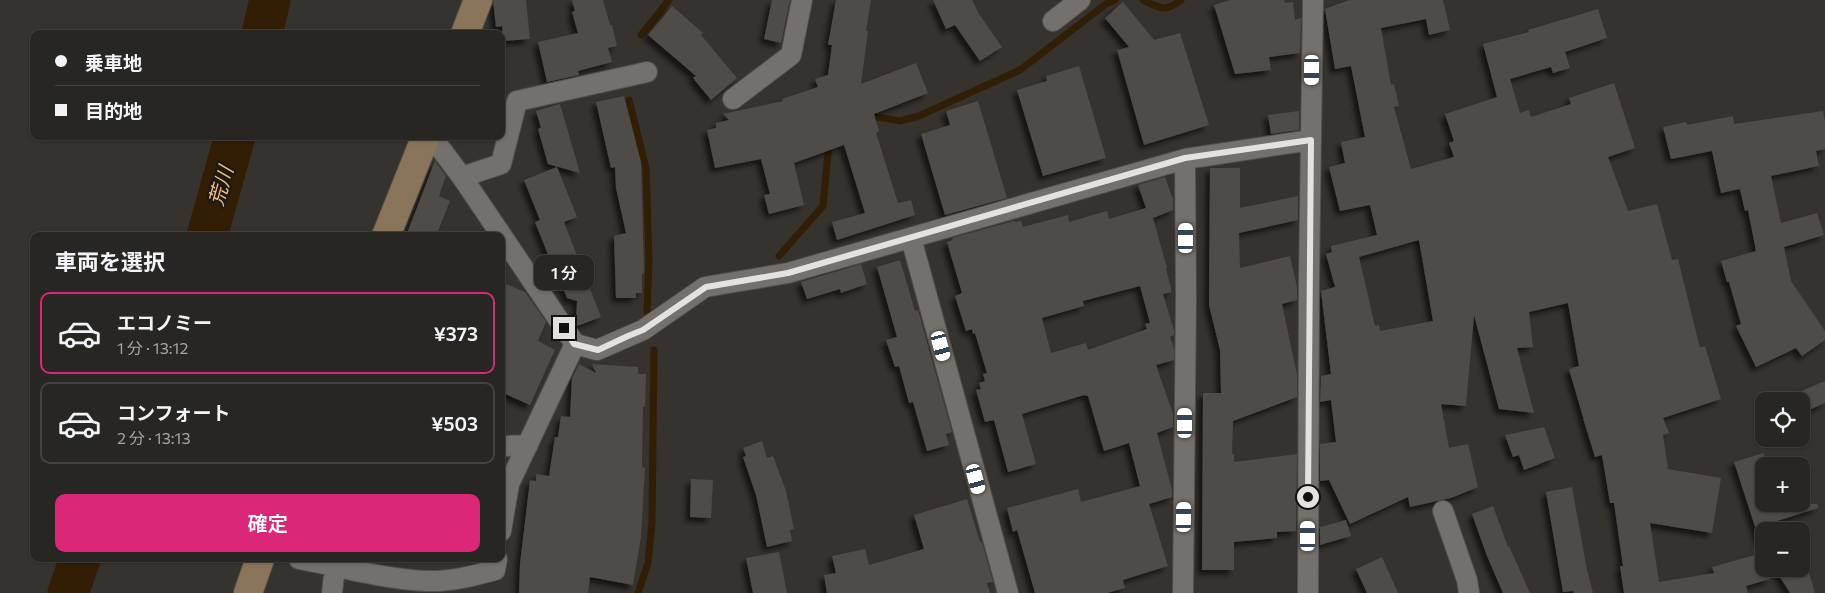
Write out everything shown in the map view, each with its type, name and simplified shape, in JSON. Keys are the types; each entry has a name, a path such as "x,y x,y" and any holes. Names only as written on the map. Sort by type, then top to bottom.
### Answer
{"street":[{"path":"467,30 478,0"},
{"path":"733,99 791,55 802,0"},
{"path":"1053,21 1080,0"},
{"path":"1308,593 1313,0"},
{"path":"462,177 501,164 517,101 647,72"},
{"path":"388,232 424,140"},
{"path":"434,140 462,177 499,232"},
{"path":"505,241 574,344 598,350 643,330 706,287 788,273 1185,158 1311,140"},
{"path":"1183,593 1186,298 1185,158"},
{"path":"911,238 1008,593"},
{"path":"505,508 509,484 574,344"},
{"path":"505,446 528,445"},
{"path":"1443,511 1470,593"},
{"path":"248,593 259,562"},
{"path":"314,562 395,578 429,582 467,578 495,570 496,562"},
{"path":"332,593 335,566"}],"building":[{"path":"493,0 526,0 530,39 505,41 505,30 502,30 502,26 496,27"},
{"path":"572,0 603,0 617,46 608,48 612,62 578,71 579,75 547,82 538,42 578,33 572,12 575,11"},
{"path":"772,0 790,0 781,43 764,39"},
{"path":"836,0 871,0 861,84 916,63 928,93 874,114 879,131 876,133 898,203 911,200 915,215 837,240 832,222 865,213 844,145 794,163 804,205 769,214 764,195 770,194 761,159 715,168 707,130 716,128 716,123 729,120 723,114 783,101 782,99 818,87 815,79 828,75 832,45 828,45"},
{"path":"933,0 972,0 979,14 1002,47 980,61 955,25 946,29"},
{"path":"1230,0 1284,0 1285,3 1293,2 1295,20 1301,18 1300,53 1269,57 1271,70 1235,74 1214,5"},
{"path":"1349,0 1443,0 1450,30 1429,35 1426,19 1381,28 1391,85 1394,84 1399,106 1394,107 1411,169 1454,157 1449,143 1454,141 1445,114 1497,97 1483,44 1529,32 1528,30 1598,9 1607,38 1565,52 1570,68 1553,73 1551,67 1510,79 1520,113 1529,110 1531,117 1571,104 1569,98 1614,83 1635,148 1608,157 1628,211 1657,204 1672,260 1678,259 1700,348 1705,346 1721,399 1663,418 1669,433 1663,435 1668,469 1721,478 1712,533 1650,523 1659,582 1714,573 1712,567 1755,555 1755,577 1769,577 1770,579 1746,586 1748,593 1624,593 1620,566 1623,566 1614,503 1610,503 1602,455 1595,457 1569,369 1579,366 1568,303 1529,312 1533,347 1517,348 1534,413 1499,409 1474,315 1466,406 1441,404 1449,448 1468,444 1478,487 1451,498 1410,507 1408,497 1350,524 1329,480 1320,481 1320,444 1336,442 1331,400 1320,402 1321,376 1331,374 1321,291 1335,287 1326,254 1332,252 1331,246 1377,235 1370,205 1340,211 1329,167 1345,163 1341,142 1365,137 1351,66 1335,69 1325,9","holes":["1419,240 1433,321 1380,331 1379,325 1375,326 1359,257"]},
{"path":"1123,2 1154,40 1180,33 1209,125 1144,145 1117,50 1129,47 1105,18"},
{"path":"672,6 703,33 701,35 737,78 711,100 693,78 696,76 648,35"},
{"path":"1079,66 1106,158 1043,176 1017,90 1047,81 1046,76"},
{"path":"624,96 641,162 644,273 642,274 642,293 636,293 636,298 616,298 614,236 626,233 616,188 615,167 611,168 596,102"},
{"path":"978,101 1007,198 945,215 921,134 950,125 946,111"},
{"path":"560,104 580,173 548,164 538,129 541,128 536,111"},
{"path":"1299,111 1299,130 1271,134 1268,115"},
{"path":"1823,111 1825,149 1816,151 1819,166 1771,176 1781,223 1817,213 1824,235 1784,247 1791,281 1825,331 1825,340 1802,356 1796,348 1756,367 1736,326 1741,324 1721,261 1756,251 1748,210 1745,211 1740,189 1721,193 1712,151 1671,159 1663,127 1686,122 1687,125 1733,116 1734,124"},
{"path":"435,161 446,176 439,196 450,201 438,232 408,232"},
{"path":"557,167 577,217 564,222 601,317 577,326 577,301 567,298 562,285 561,287 535,222 540,220 524,180"},
{"path":"1210,168 1240,168 1240,208 1298,196 1298,220 1239,233 1240,268 1290,256 1297,287 1297,300 1282,304 1297,375 1297,397 1233,421 1232,454 1234,454 1234,462 1297,454 1296,531 1277,532 1277,538 1234,542 1234,570 1202,570 1203,393 1221,393 1220,350 1209,305"},
{"path":"1165,177 1173,199 1173,210 1153,218 1172,292 1163,294 1174,331 1174,335 1170,337 1174,349 1174,360 1156,365 1173,414 1173,427 1157,433 1172,490 1172,497 1149,504 1168,566 1123,580 1125,588 1107,593 1035,593 1017,530 1013,532 1007,508 1078,489 1081,502 1140,486 1129,443 1104,451 1088,396 1084,395 1022,414 1036,464 1008,472 994,420 985,422 976,390 981,389 979,383 985,381 983,374 987,373 975,333 973,334 972,329 966,331 955,296 962,293 947,242 953,240 952,238 1014,221 1021,221 1023,227 1068,215 1069,222 1107,211 1109,219 1146,208 1138,185","holes":["1140,286 1150,323 1145,324 1147,329 1088,350 1086,343 1051,353 1042,318 1084,306 1083,301"]},
{"path":"900,260 915,311 918,310 952,432 946,434 949,445 927,451 913,402 909,403 899,366 895,367 886,340 897,337 877,267"},
{"path":"861,264 867,284 841,293 840,289 807,299 801,282"},
{"path":"505,284 525,292 546,322 538,341 555,350 530,405 505,394"},
{"path":"579,364 596,373 592,364 638,367 638,374 646,374 645,407 643,407 642,467 645,468 641,537 633,585 590,577 588,593 519,593 520,564 530,480 536,481 536,474 549,476 555,437 558,437 561,416 570,417 572,378"},
{"path":"1825,381 1825,403 1810,410 1810,392 1799,392"},
{"path":"1544,427 1555,458 1524,470 1519,455 1513,457 1505,435"},
{"path":"762,441 767,458 773,456 786,491 794,529 790,530 792,541 767,547 756,495 743,457 746,456 743,448"},
{"path":"1764,453 1764,457 1755,457 1755,512 1805,512 1774,522 1755,522 1755,527 1734,462"},
{"path":"691,479 713,480 711,518 690,517"},
{"path":"1572,487 1593,593 1563,592 1546,492"},
{"path":"967,499 993,582 987,583 990,593 827,593 824,575 836,573 832,556 865,549 869,565 924,549 914,515"},
{"path":"1810,504 1817,504 1818,508 1810,511"},
{"path":"1493,506 1508,547 1530,593 1503,593 1487,556 1472,514"},
{"path":"1346,520 1351,536 1320,545 1320,527"},
{"path":"779,552 787,593 753,593 746,558"},
{"path":"1382,557 1398,593 1367,593 1356,569"},
{"path":"1810,576 1815,593 1790,593 1780,577"}],"waterway":[{"name":"荒川","path":"263,30 270,0"},
{"path":"641,35 669,0"},
{"path":"865,115 900,121 919,116 1020,70 1106,4 1115,0"},
{"path":"1143,0 1162,8 1171,7 1181,0"},
{"path":"629,100 646,168 649,259 647,312"},
{"name":"荒川","path":"208,232 234,140"},
{"path":"779,256 823,206 829,142"},
{"path":"638,593 648,563 652,522 654,350"},
{"name":"荒川","path":"68,593 79,562"}],"route":[{"path":"564,328 574,344 598,350 643,330 706,287 788,273 1185,158 1311,140 1308,497"}]}
